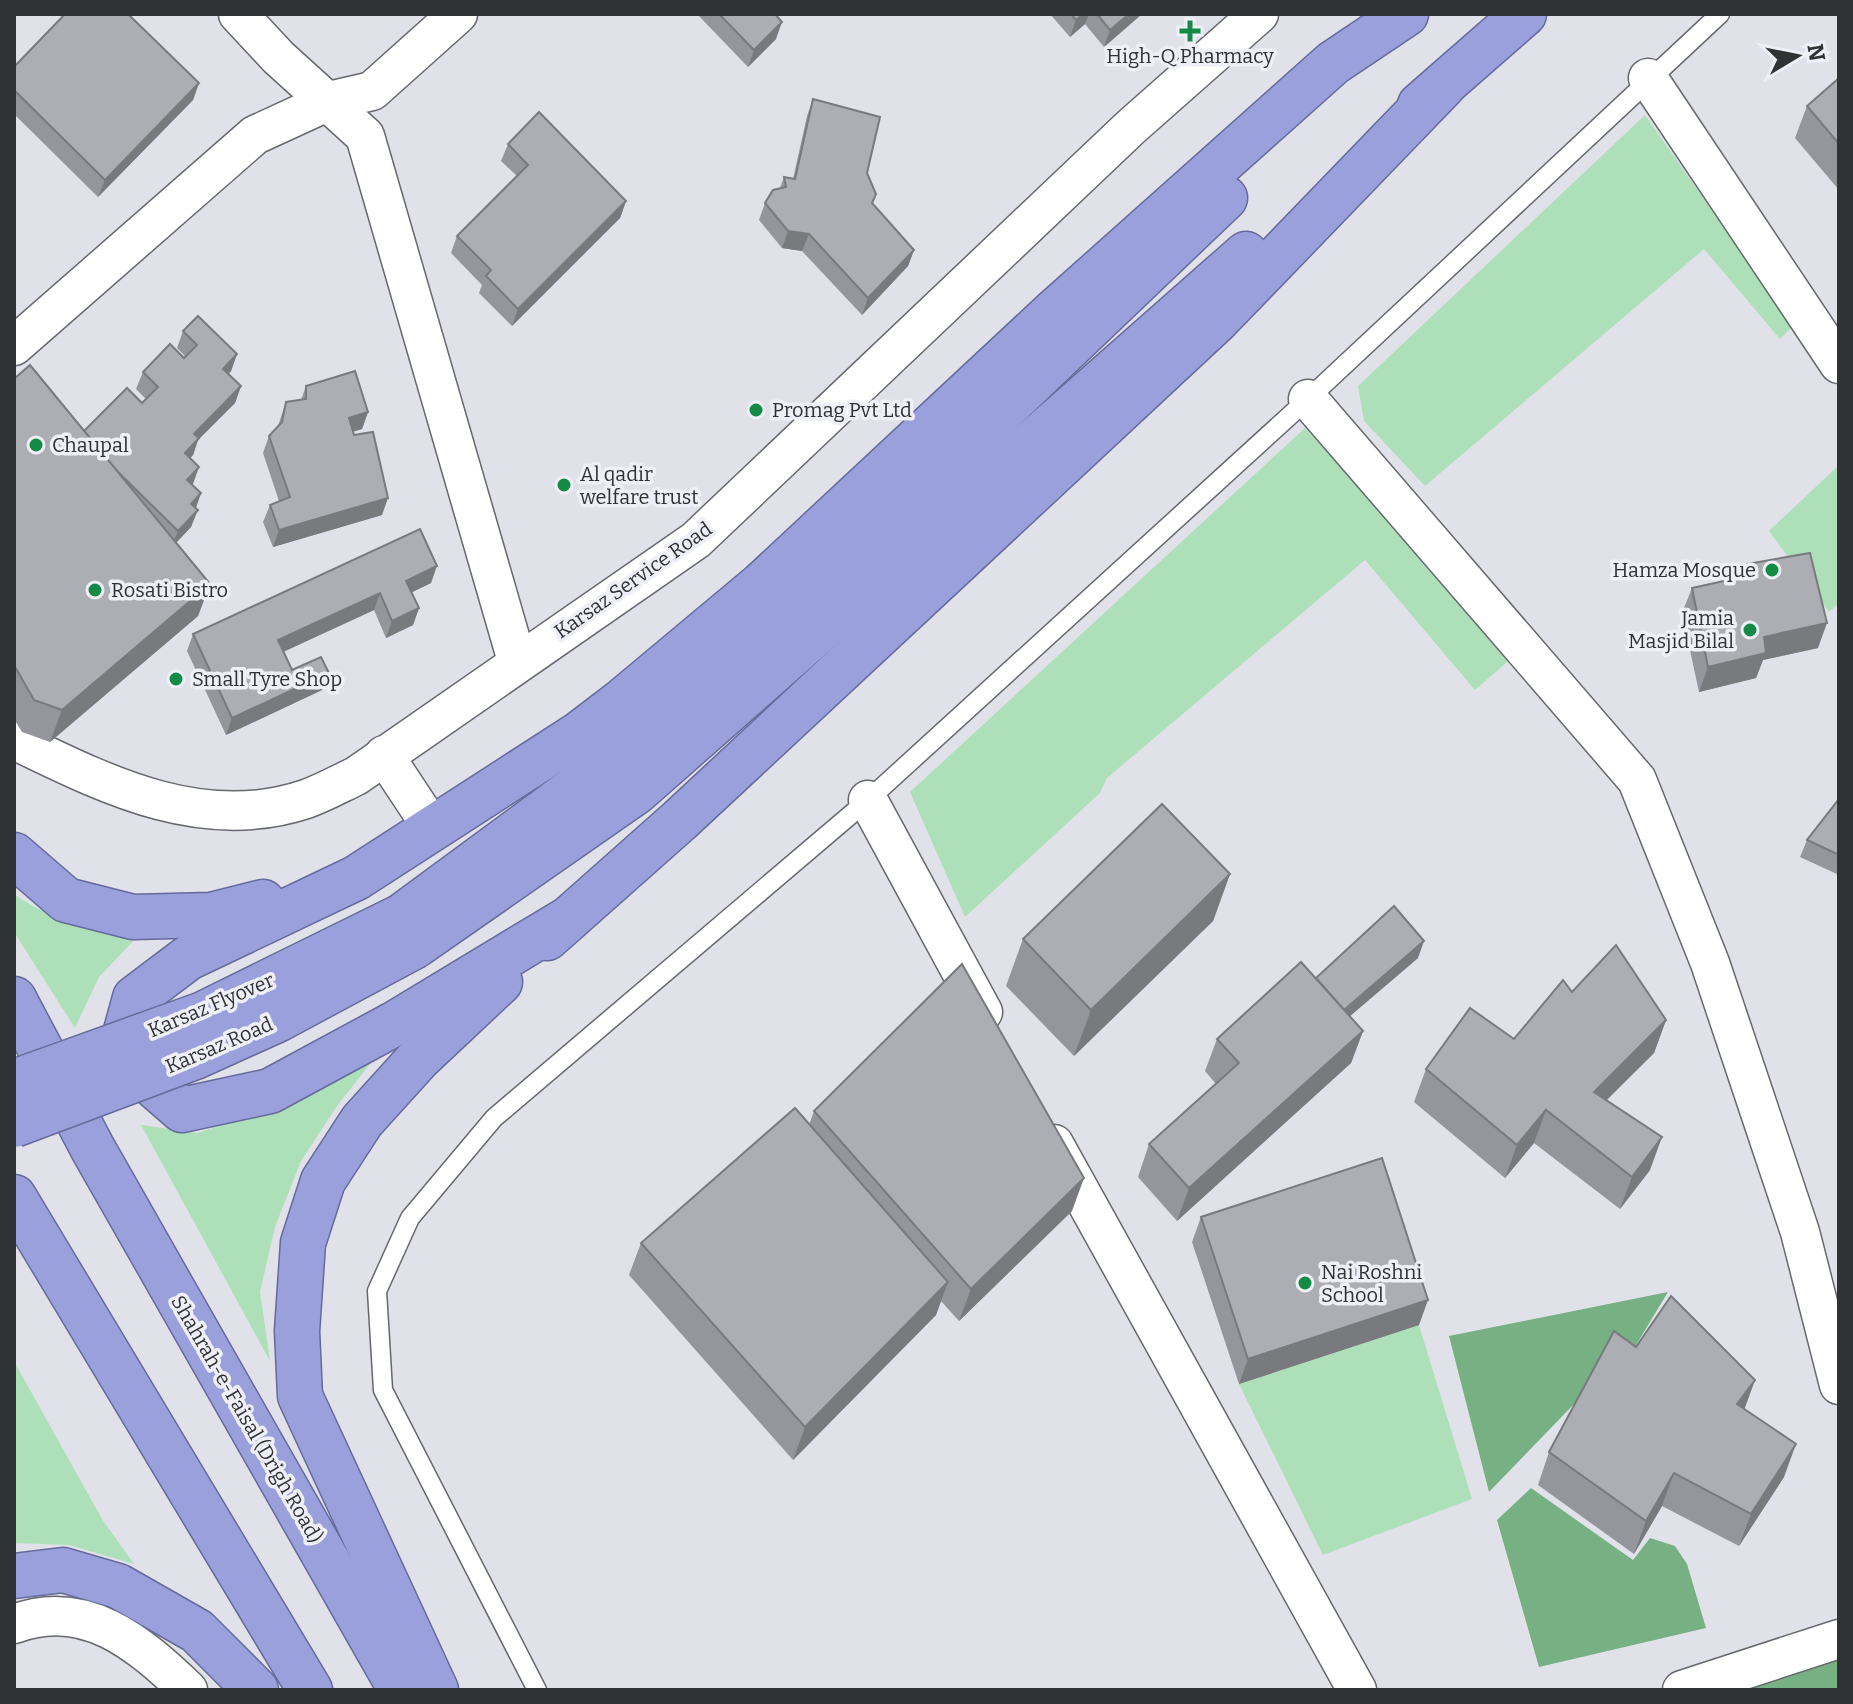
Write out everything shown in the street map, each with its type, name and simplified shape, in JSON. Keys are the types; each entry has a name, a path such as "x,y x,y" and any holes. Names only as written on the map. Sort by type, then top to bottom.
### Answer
{"highway":[{"path":"568,919 394,1024 270,1091 182,1110 144,1077 126,1031 135,998 188,958 356,878 579,734 761,585 1055,311 1333,63 1406,14"},
{"path":"409,931 596,773 961,450 1417,14"},
{"path":"409,931 636,792 1147,339 1524,14"},
{"path":"436,1690 300,1396 297,1331 303,1243 323,1181 362,1121 419,1058 680,820 1217,320 1443,86"},
{"path":"14,855 66,900 133,917 211,915 356,878"},
{"name":"Karsaz Flyover","path":"14,1082 203,1014 409,931"},
{"name":"Karsaz Road","path":"14,1125 195,1057 277,1020 409,931"},
{"name":"Shahrah-e-Faisal (Drigh Road)","path":"14,999 93,1149 401,1690"},
{"path":"14,1197 310,1690"},
{"path":"14,1576 63,1570 118,1586 197,1631 256,1690"}],"street":[{"path":"238,14 278,57 365,136 517,661"},
{"path":"14,346 255,135 329,101 372,91 458,14"},
{"name":"Karsaz Service Road","path":"14,740 109,786 182,808 250,809 304,799 356,776 517,661 696,540 1131,127 1259,14"},
{"path":"1648,78 1839,364"},
{"path":"1308,399 1637,780 1710,963 1800,1232 1839,1385"},
{"path":"384,755 433,829"},
{"path":"868,800 996,1036"},
{"path":"1041,1120 1357,1690"},
{"path":"14,1624 40,1614 99,1623 149,1653 188,1690"},
{"path":"1682,1690 1839,1639"}],"lane":[{"path":"537,1690 383,1390 377,1291 410,1218 494,1118 868,800 1308,399 1720,14"}],"green space":[{"path":"1645,115 1793,326 1780,339 1704,249 1425,486 1364,421 1358,386"},
{"path":"1305,428 1514,656 1475,690 1365,560 1107,778 1100,793 965,917 910,792"},
{"path":"1839,465 1839,603 1829,612 1769,531"},
{"path":"14,894 56,917 135,939 99,977 75,1028 14,932"},
{"path":"381,1050 337,1106 301,1161 275,1227 260,1292 270,1361 141,1125 198,1133 290,1101"},
{"path":"1668,1292 1621,1370 1605,1354 1575,1403 1489,1492 1449,1336"},
{"path":"1419,1325 1472,1499 1323,1555 1239,1384"},
{"path":"15,1363 102,1519 134,1564 69,1545 14,1543"},
{"path":"1531,1488 1633,1560 1650,1538 1675,1546 1687,1564 1706,1628 1539,1667 1497,1520"},
{"path":"1839,1658 1839,1690 1746,1690"}],"building":[{"path":"65,14 128,14 199,83 105,180 14,90 14,67"},
{"path":"719,14 775,14 782,22 754,50"},
{"path":"1097,14 1129,14 1110,30"},
{"path":"1839,78 1839,144 1807,106"},
{"path":"813,99 880,117 867,173 876,194 872,203 914,250 868,298 809,234 788,231 765,203 773,190 786,187 784,177 795,179"},
{"path":"539,112 626,201 518,309 486,276 491,270 457,236 528,165 508,144"},
{"path":"198,316 237,354 223,369 241,386 194,434 199,438 185,453 199,467 187,480 201,493 191,504 198,510 178,531 115,469 84,431 127,388 142,403 158,387 143,372 170,344 184,358 197,345 183,331"},
{"name":"Rosati Bistro","path":"30,365 210,584 62,710 34,700 14,665 14,379"},
{"path":"355,371 368,412 349,418 354,435 373,432 388,498 279,530 270,505 290,497 269,436 282,422 286,402 306,399 306,386"},
{"path":"420,529 437,566 406,581 419,608 392,621 380,593 278,640 292,670 321,657 329,673 232,718 193,634"},
{"name":"Jamia Masjid Bilal","path":"1810,553 1827,623 1764,637 1766,653 1708,667 1692,588 1747,576 1747,564"},
{"path":"1839,799 1839,855 1807,840"},
{"path":"1162,804 1230,874 1091,1010 1023,939"},
{"path":"1394,906 1424,941 1344,1010 1316,978"},
{"path":"1616,945 1666,1020 1594,1092 1662,1137 1632,1177 1546,1110 1517,1145 1426,1069 1470,1008 1514,1039 1563,980 1572,992"},
{"path":"1301,962 1363,1031 1189,1188 1149,1144 1239,1063 1217,1039"},
{"path":"962,964 1084,1178 971,1289 814,1111"},
{"path":"795,1108 948,1282 805,1427 641,1243"},
{"name":"Nai Roshni School","path":"1382,1158 1428,1300 1248,1359 1201,1217"},
{"path":"1671,1296 1755,1380 1737,1404 1796,1444 1751,1514 1674,1473 1646,1521 1549,1452 1614,1331 1636,1347"}],"place":[{"name":"High-Q Pharmacy","path":"1190,31"},
{"name":"Promag Pvt Ltd","path":"756,410"},
{"name":"Chaupal","path":"36,445"},
{"name":"Al qadir welfare trust","path":"564,485"},
{"name":"Hamza Mosque","path":"1772,570"},
{"name":"Rosati Bistro","path":"95,590"},
{"name":"Jamia Masjid Bilal","path":"1750,630"},
{"name":"Small Tyre Shop","path":"176,679"},
{"name":"Nai Roshni School","path":"1305,1283"}]}
